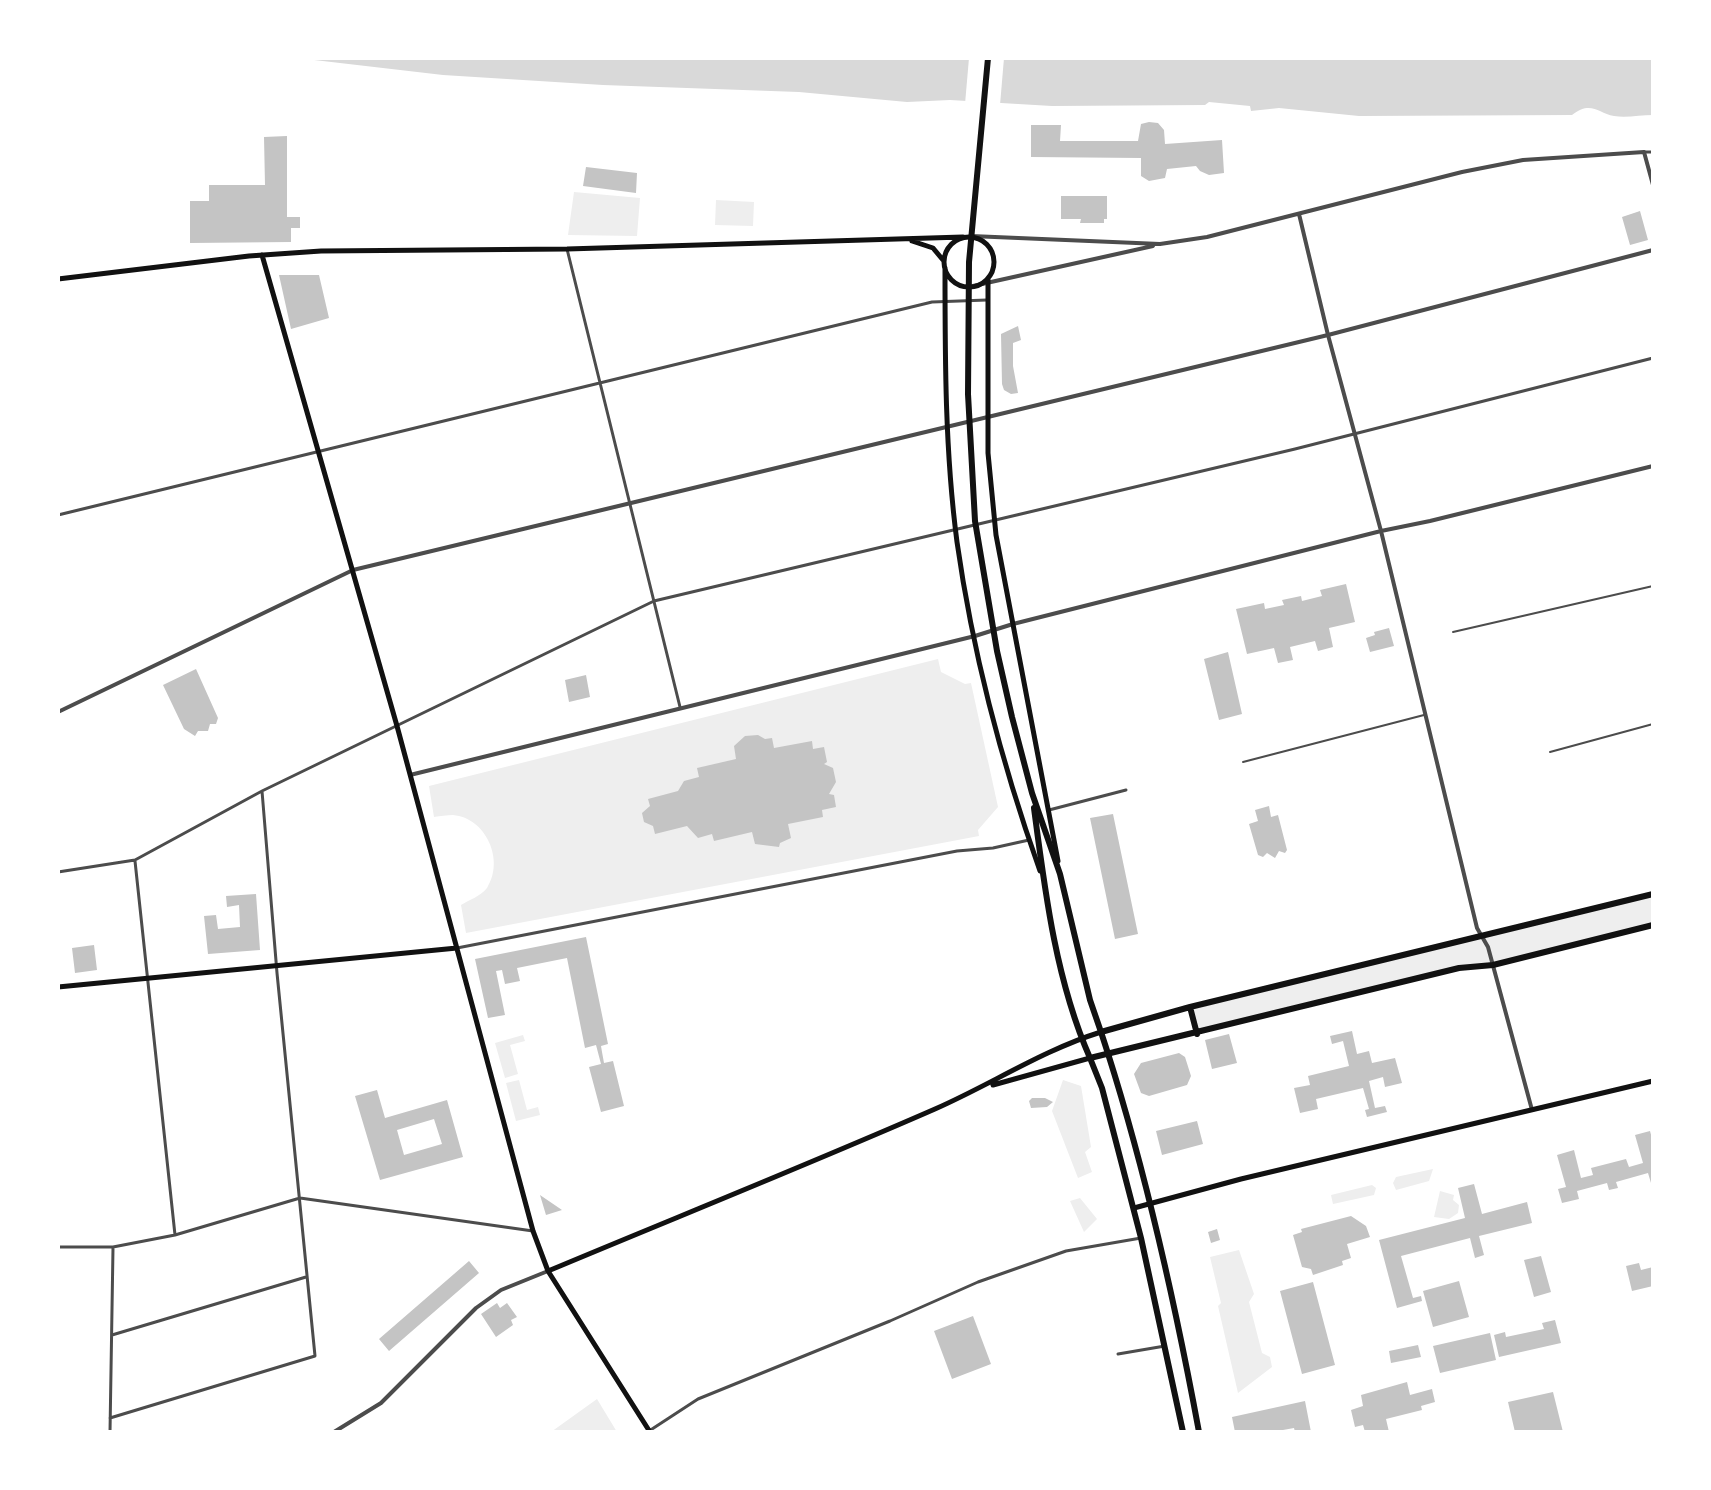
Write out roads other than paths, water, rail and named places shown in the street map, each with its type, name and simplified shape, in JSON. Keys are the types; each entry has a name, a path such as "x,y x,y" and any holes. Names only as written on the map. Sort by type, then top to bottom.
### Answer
{"main road":[{"path":"988,58 969,262 968,394 975,521 997,651 1032,793 1060,874"},
{"path":"58,279 321,251 567,249 971,236 986,243 994,256 987,300 988,453 995,519 1013,624 1060,874 1090,1000 1150,1204 1199,1432"},
{"path":"963,237 949,246 944,265 947,426 956,528 997,739 1043,879"},
{"path":"899,239 916,241 933,248 957,284 973,286 988,282"},
{"path":"262,255 397,726 533,1231 548,1271 649,1431"},
{"path":"1032,793 1043,879 1071,1009 1102,1088 1134,1208 1183,1432"},
{"path":"548,1271 980,1089 1101,1032 1190,1007 1653,894"},
{"path":"980,1089 1090,1058 1459,968 1493,965 1653,925"},
{"path":"58,987 457,948"},
{"path":"1190,1007 1197,1034"},
{"path":"1134,1208 1241,1179 1653,1081"}],"street":[{"path":"1644,152 1653,185"},
{"path":"988,282 1160,244 1207,237 1462,172 1523,160 1653,152"},
{"path":"1299,214 1427,714 1477,928 1493,965 1532,1110"},
{"path":"971,236 1160,244"},
{"path":"567,249 681,708"},
{"path":"58,712 353,570 1328,335 1653,250"},
{"path":"58,515 945,301 987,300"},
{"path":"58,872 135,860 262,791 654,601 1295,449 1653,358"},
{"path":"409,776 975,636 1381,531 1653,466"},
{"path":"1049,810 1126,790"},
{"path":"110,1418 315,1356 262,791"},
{"path":"457,948 957,851 993,848 1029,840"},
{"path":"135,860 175,1235"},
{"path":"58,1247 113,1247 175,1235 300,1198 533,1231"},
{"path":"649,1431 698,1399 978,1282 1066,1251 1141,1238"},
{"path":"110,1432 113,1247"},
{"path":"334,1432 381,1403 476,1308 501,1290 548,1271"},
{"path":"112,1335 306,1277"},
{"path":"1118,1354 1165,1346"}],"lane":[{"path":"1453,632 1653,586"},
{"path":"1243,762 1427,714"},
{"path":"1550,752 1653,724"}]}
